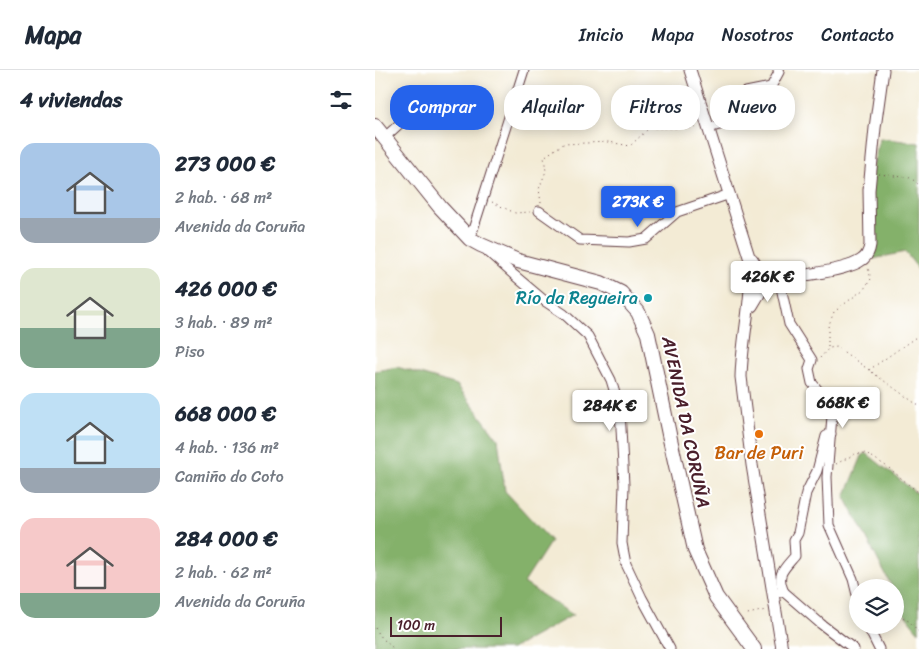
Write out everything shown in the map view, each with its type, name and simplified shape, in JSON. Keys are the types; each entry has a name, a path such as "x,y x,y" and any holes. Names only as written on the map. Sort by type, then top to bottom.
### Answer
{"main road":[{"name":"AVENIDA DA CORUÑA","path":"375,126 440,206 476,242 518,261 601,283 621,293 638,312 649,334 695,550 716,597 753,649"}],"street":[{"path":"523,70 482,198 476,242 588,336 611,380 620,410 624,484 622,543 626,564 670,649"},
{"path":"690,70 759,278 757,296 748,315"},
{"path":"709,128 726,123 735,102 746,92 771,87 779,72 778,70"},
{"path":"759,278 778,278 836,269 860,261 869,251 869,190 883,70"},
{"path":"384,138 393,130"},
{"path":"539,211 580,240 629,242 646,239 677,212 730,194"},
{"path":"759,278 751,289 741,363 741,377 752,465 779,592 854,649"},
{"path":"778,278 789,324 812,360 809,369 812,383 827,401 832,416 827,477 829,525 853,579"},
{"path":"782,649 777,608 781,572 795,556 794,540 799,533 807,493 817,471 826,436 831,434"},
{"path":"872,634 879,649"}],"path":[{"path":"482,198 515,213 539,211 542,202 539,189 546,171 545,157 563,144 609,142 630,146 649,128 709,128"},
{"path":"871,173 911,178 919,185"},
{"path":"829,348 828,327 834,312 864,289 871,279 866,256"},
{"path":"869,370 919,334"},
{"path":"809,369 829,348 837,347 919,406"},
{"path":"829,466 855,454 866,453 889,468 919,493"},
{"path":"731,618 777,608"},
{"path":"904,618 919,632"},
{"path":"375,628 382,638 394,649"}],"green space":[{"path":"880,138 919,143 919,270 905,252 873,259 871,173"},
{"path":"397,367 457,385 498,439 505,491 551,541 524,583 573,615 512,649 375,649 375,371"},
{"path":"866,453 919,495 919,632 904,612 904,579 888,579 845,497 862,456"}],"place":[{"name":"Río da Regueira","path":"648,298"},
{"name":"Bar de Puri","path":"759,434"}]}
